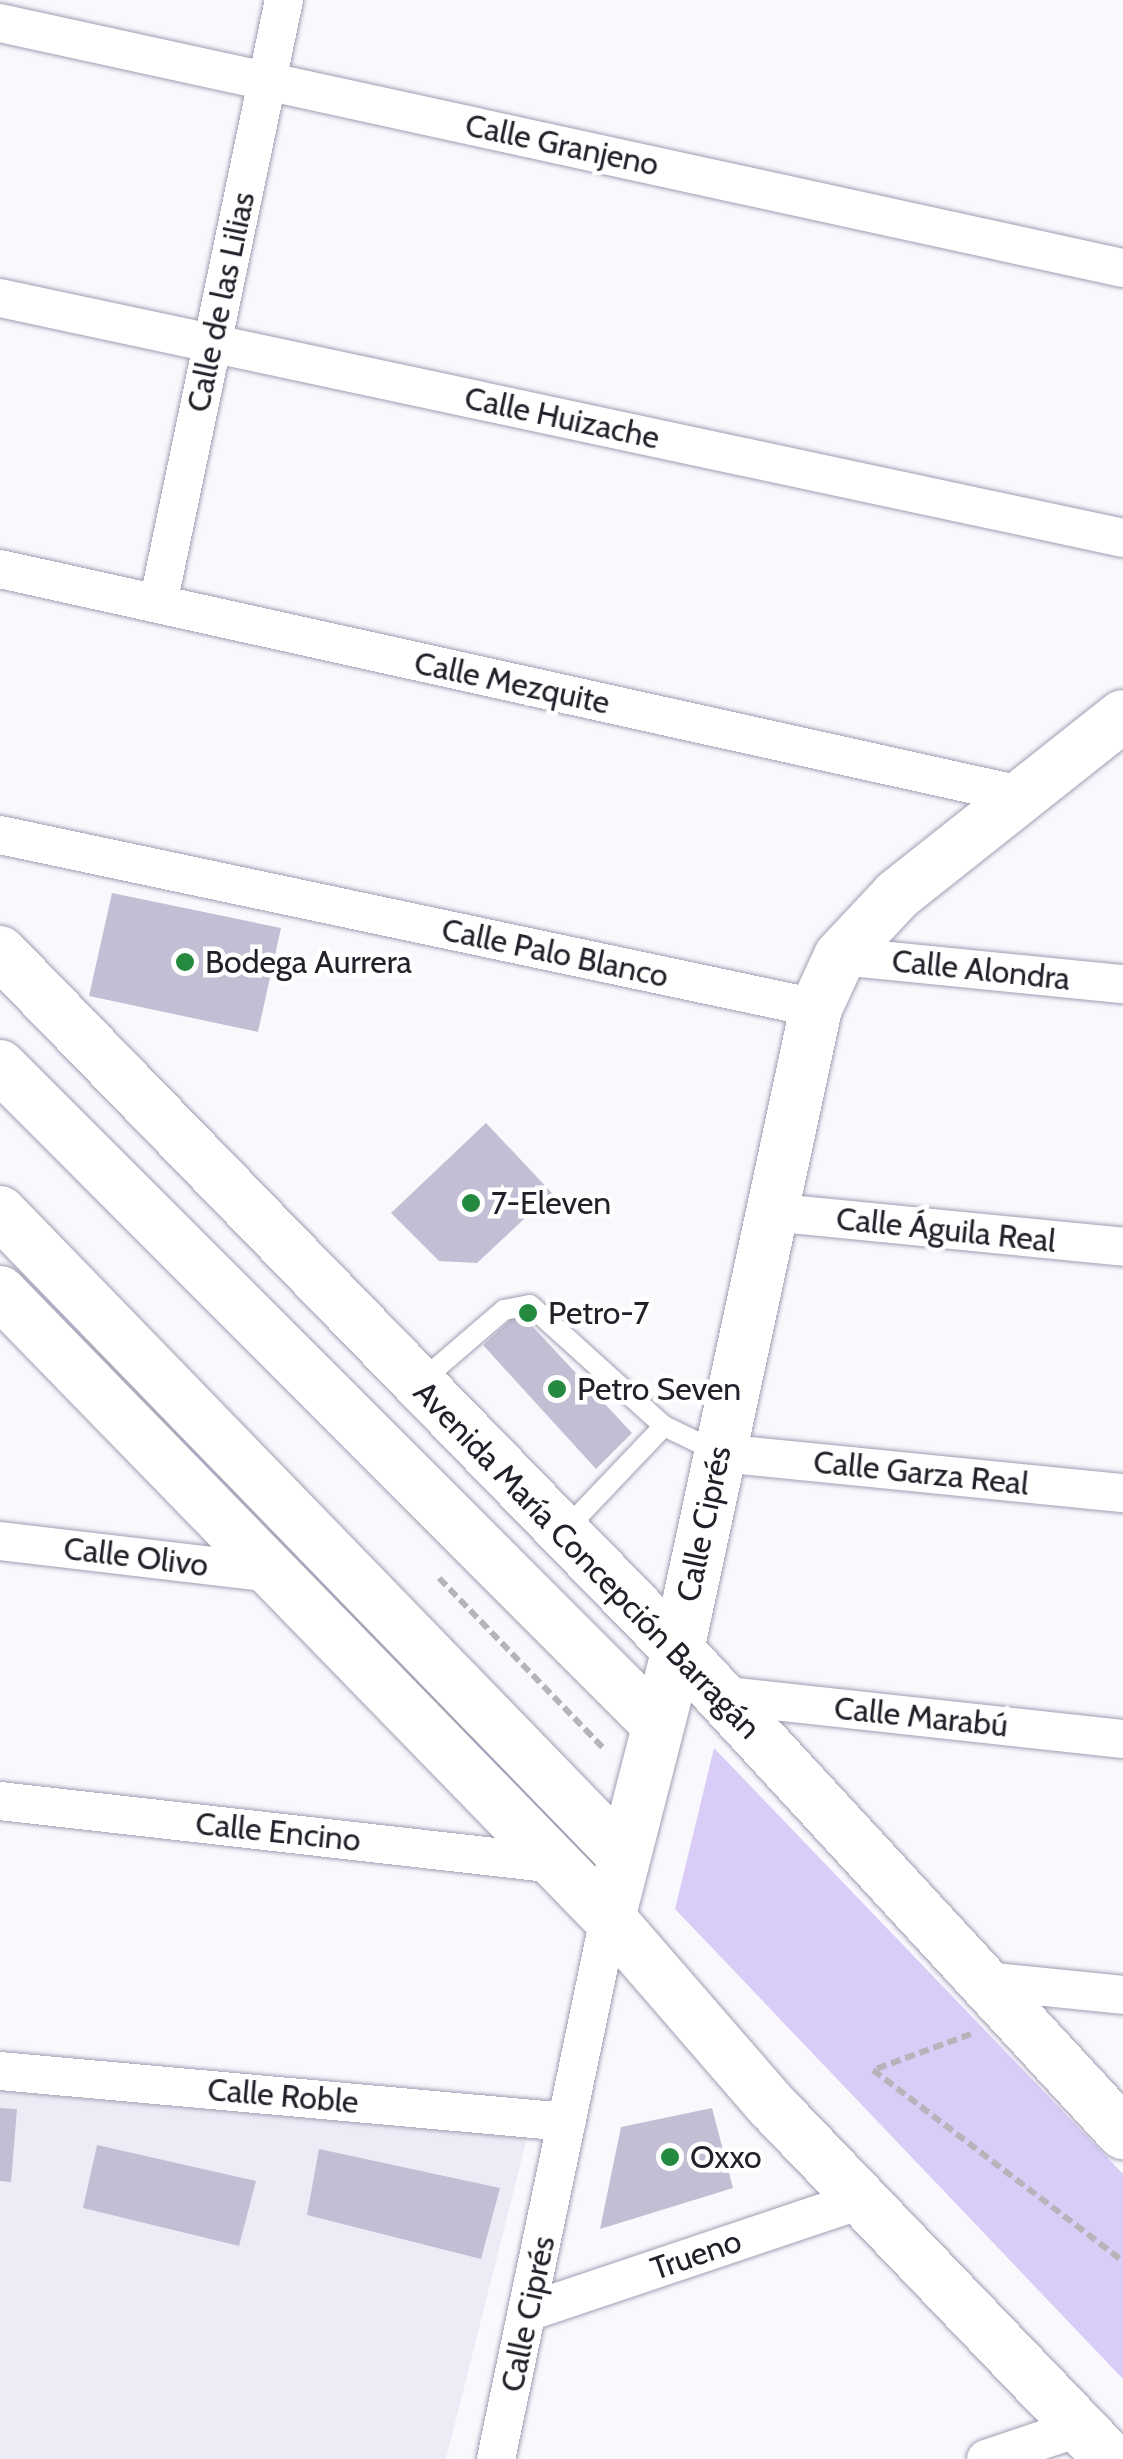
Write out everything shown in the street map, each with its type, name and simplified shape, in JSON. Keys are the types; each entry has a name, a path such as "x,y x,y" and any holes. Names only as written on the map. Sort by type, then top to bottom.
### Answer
{"street":[{"name":"Calle de las Lilias","path":"158,604 284,0"},
{"name":"Calle Granjeno","path":"0,22 1123,268"},
{"name":"Calle Huizache","path":"0,298 1123,538"},
{"name":"Calle Mezquite","path":"0,569 1024,796"},
{"name":"Calle Ciprés","path":"496,2459 531,2311 622,1854 678,1650 768,1212 816,1008 840,956 908,885 1123,716"},
{"name":"Calle Palo Blanco","path":"0,835 816,1008"},
{"name":"Avenida María Concepción Barragán","path":"0,952 678,1650 979,2005 1123,2133"},
{"name":"Calle Alondra","path":"840,956 1123,984"},
{"name":"Avenida María Concepción Barragán","path":"0,1066 656,1724"},
{"path":"0,1212 622,1854"},
{"name":"Calle Águila Real","path":"768,1212 1123,1248"},
{"path":"0,1292 609,1918 860,2200 1095,2443"},
{"name":"Calle Garza Real","path":"720,1453 1123,1493"},
{"name":"Calle Olivo","path":"0,1541 271,1572"},
{"name":"Calle Marabú","path":"718,1695 1123,1739"},
{"name":"Calle Encino","path":"0,1801 556,1864"},
{"path":"979,2005 1123,1994"},
{"name":"Calle Roble","path":"0,2071 567,2122"},
{"name":"Trueno","path":"531,2311 860,2200"},
{"path":"986,2459 1095,2443"}],"lane":[{"path":"418,1384 504,1310 524,1303 541,1312 664,1426 720,1453"},
{"path":"562,1532 664,1426"}],"path":[{"path":"979,2005 873,2070 1123,2261"}],"shaded area":[{"path":"714,1748 1123,2174 1123,2379 675,1909"},
{"path":"0,2091 527,2138 446,2459 0,2459"}],"building":[{"name":"Bodega Aurrera","path":"112,893 281,928 258,1032 89,996"},
{"name":"7-Eleven","path":"486,1123 552,1193 477,1263 439,1261 391,1213"},
{"name":"Petro Seven","path":"519,1312 632,1433 596,1469 483,1345"},
{"path":"0,2108 17,2109 11,2182 0,2181"},
{"name":"Oxxo","path":"712,2108 733,2188 600,2229 621,2127"},
{"path":"97,2145 256,2181 239,2246 83,2208"},
{"path":"319,2149 500,2188 481,2259 307,2215"}],"place":[{"name":"Bodega Aurrera","path":"185,962"},
{"name":"7-Eleven","path":"471,1203"},
{"name":"Petro-7","path":"528,1313"},
{"name":"Petro Seven","path":"557,1389"},
{"name":"Oxxo","path":"670,2157"}]}
